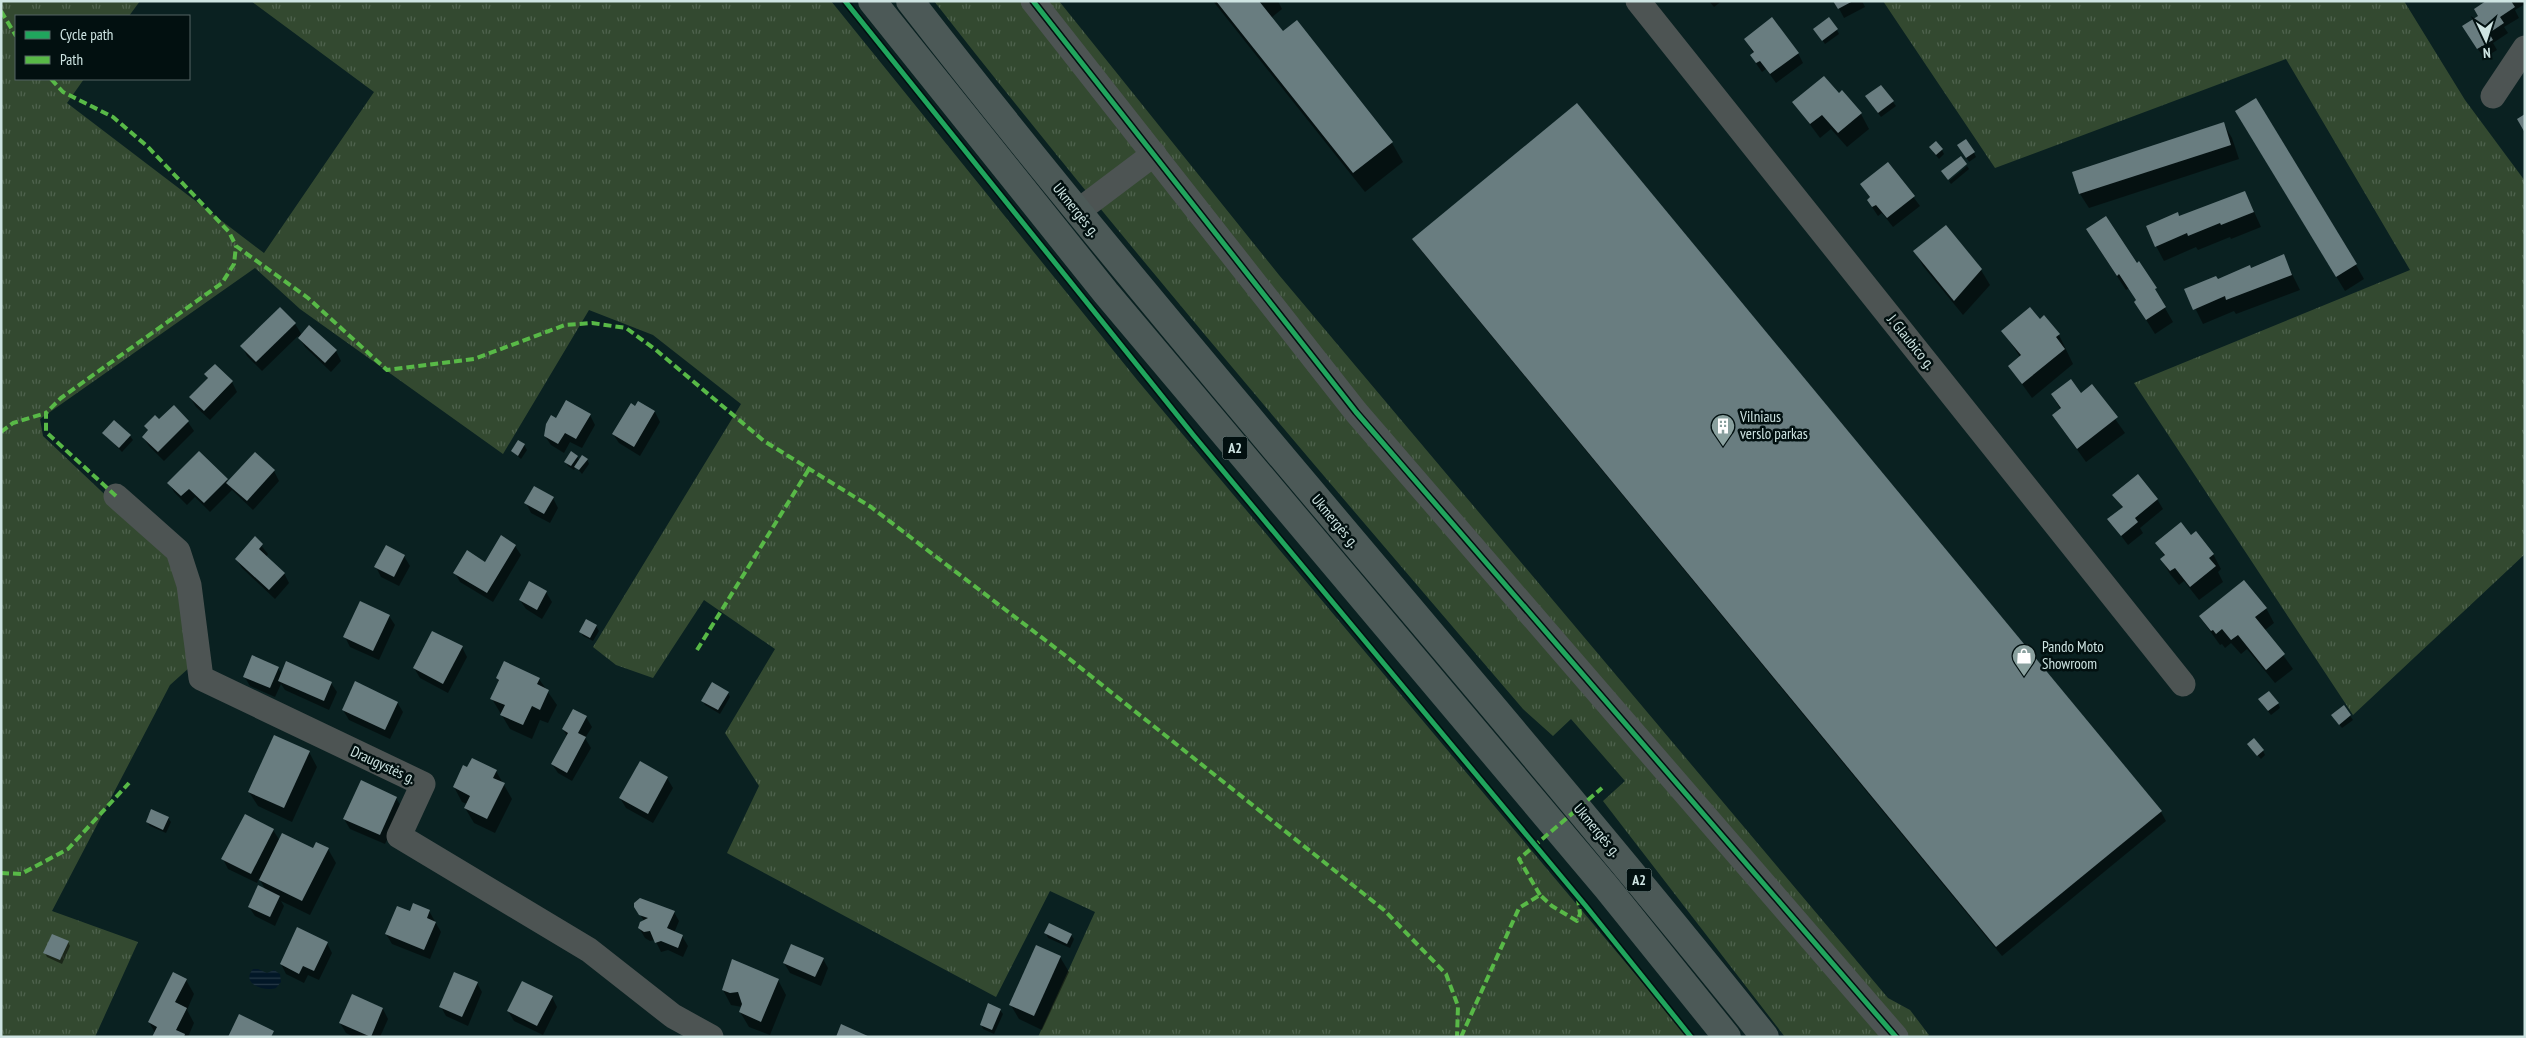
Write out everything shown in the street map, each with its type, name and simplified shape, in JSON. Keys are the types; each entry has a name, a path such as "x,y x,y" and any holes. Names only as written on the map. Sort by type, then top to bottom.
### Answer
{"highway":[{"name":"Ukmergės g.","path":"872,1 1106,293 1606,888 1727,1037"},
{"name":"Ukmergės g.","path":"910,1 1077,212 1209,372 1632,871 1765,1037"}],"street":[{"path":"1033,1 1356,412 1896,1037"},
{"name":"J. Glaubico g.","path":"1638,1 2183,684"},
{"path":"2493,96 2525,48"},
{"path":"1077,212 1154,154"},
{"name":"Draugystės g.","path":"116,496 178,551 189,585 201,678 423,784 399,836 590,950 673,1016 711,1037"}],"green space":[{"path":"1,1 140,1 130,15 15,15 15,80 83,80 67,103 264,253 374,92 251,1 831,1 1138,381 1688,1037 1038,1037 1095,912 1050,891 996,997 727,853 759,786 725,733 775,649 704,600 653,678 616,665 593,647 741,404 653,335 589,310 503,454 300,309 255,268 40,419 43,436 174,560 190,667 170,685 52,911 138,942 95,1037 1,1037"},
{"path":"934,1 1059,1 1279,275 1888,998 1910,1010 1929,1035 1926,1037 1785,1037 1603,801 1625,781 1571,719 1553,736 1523,709 1151,270"},
{"path":"1883,1 2404,1 2465,100 2525,181 2525,554 2353,715 2134,383 2410,270 2286,59 1995,168"}],"water":[{"path":"253,969 267,973 274,970 280,974 281,982 276,988 271,989 256,986 250,979 250,974"}],"building":[{"path":"1216,1 1259,1 1283,31 1297,20 1393,142 1353,173"},
{"path":"1833,1 1853,1 1838,9"},
{"path":"2486,1 2511,1 2515,7 2500,17 2504,23 2489,33 2493,40 2477,49 2462,26 2478,16 2474,9"},
{"path":"1772,17 1799,53 1770,74 1760,61 1756,63 1750,55 1754,52 1744,39"},
{"path":"1829,17 1838,29 1822,41 1813,29"},
{"path":"1824,76 1839,93 1842,90 1862,113 1838,133 1822,115 1810,124 1792,102"},
{"path":"1881,85 1894,101 1878,113 1865,96"},
{"path":"2256,98 2357,264 2336,277 2235,111"},
{"name":"Vilniaus verslo parkas","path":"1577,103 2162,811 1996,947 1412,239"},
{"path":"2525,114 2525,133 2517,119"},
{"path":"2224,122 2231,145 2079,194 2072,172"},
{"path":"1966,139 1975,152 1966,158 1957,145"},
{"path":"1936,141 1943,149 1936,155 1929,147"},
{"path":"1961,156 1967,164 1948,180 1941,171"},
{"path":"1888,162 1915,196 1887,218 1876,205 1872,207 1867,200 1870,197 1860,184"},
{"path":"2245,191 2254,212 2188,236 2187,233 2155,247 2146,226 2178,212 2179,216"},
{"path":"2106,216 2137,263 2139,261 2157,288 2155,289 2166,307 2146,320 2119,274 2117,276 2086,229"},
{"path":"1946,225 1982,269 1954,301 1913,251"},
{"path":"2284,254 2292,275 2226,300 2225,296 2193,310 2184,289 2216,276 2218,279 2250,265 2251,268"},
{"path":"280,307 296,323 256,362 240,346"},
{"path":"2030,307 2040,319 2044,315 2060,334 2056,337 2065,349 2022,384 2008,366 2021,355 2001,331"},
{"path":"309,325 337,350 325,363 298,338"},
{"path":"215,364 233,381 204,411 189,397 208,378 204,374"},
{"path":"2071,379 2081,393 2092,384 2118,417 2077,449 2052,415 2061,408 2051,394"},
{"path":"566,400 591,414 576,439 565,433 558,444 544,436 546,424 551,415 556,418"},
{"path":"638,401 655,411 634,447 612,434 631,403 635,406"},
{"path":"174,405 189,421 158,452 142,437 148,430 144,426 155,415 159,419"},
{"path":"114,420 131,435 119,448 102,433"},
{"path":"518,440 525,444 518,456 511,451"},
{"path":"199,451 228,479 204,503 189,489 181,496 167,483"},
{"path":"571,451 578,456 571,466 564,462"},
{"path":"255,452 275,470 247,501 226,483"},
{"path":"582,455 588,459 579,470 574,467"},
{"path":"2138,474 2158,499 2135,518 2138,522 2121,536 2107,519 2123,507 2112,495"},
{"path":"534,486 554,497 544,514 524,503"},
{"path":"2181,522 2191,535 2196,531 2214,554 2209,558 2216,566 2190,587 2175,568 2170,571 2160,559 2165,555 2155,543"},
{"path":"501,535 516,545 487,593 453,573 467,550 485,562"},
{"path":"255,536 263,544 259,549 285,573 269,590 235,559"},
{"path":"386,545 405,555 394,577 374,567"},
{"path":"2244,580 2267,608 2255,617 2285,654 2266,670 2238,635 2231,640 2222,629 2216,634 2213,630 2211,631 2199,616"},
{"path":"529,581 547,591 537,610 519,600"},
{"path":"360,601 390,615 373,651 343,637"},
{"path":"586,619 597,625 590,638 579,632"},
{"path":"432,631 463,646 443,684 413,668"},
{"path":"252,655 279,667 270,688 243,677"},
{"path":"286,661 332,682 324,701 278,681"},
{"path":"504,661 540,678 537,684 549,690 540,710 532,706 523,725 500,715 505,705 490,699 499,680 496,678"},
{"path":"355,681 398,702 385,730 342,710"},
{"path":"712,682 729,692 718,710 701,701"},
{"path":"2269,691 2279,703 2268,711 2258,699"},
{"path":"2344,705 2351,715 2339,725 2331,715"},
{"path":"573,709 587,716 578,733 586,737 567,773 551,764 568,733 562,729"},
{"path":"274,735 310,751 284,808 248,792"},
{"path":"2254,738 2264,750 2257,756 2247,744"},
{"path":"472,758 497,770 493,778 505,783 487,819 464,808 470,796 453,787 463,765 467,767"},
{"path":"640,761 668,777 648,814 619,798"},
{"path":"361,780 397,797 380,835 343,819"},
{"path":"151,809 169,817 163,830 146,822"},
{"path":"245,814 274,829 251,874 221,859"},
{"path":"282,833 313,848 316,842 329,848 302,901 259,880"},
{"path":"258,885 280,896 270,917 248,907"},
{"path":"640,898 675,911 667,928 683,935 678,948 661,941 655,943 650,931 644,932 638,928 640,922 648,918 639,915 634,907 634,903"},
{"path":"413,903 430,910 427,918 436,922 424,950 385,934 397,906 410,911"},
{"path":"1049,923 1072,934 1067,944 1044,933"},
{"path":"297,927 328,942 314,971 303,966 299,974 280,964"},
{"path":"52,934 69,941 60,960 43,953"},
{"path":"791,944 824,958 815,977 783,963"},
{"path":"1036,945 1061,956 1034,1016 1009,1005"},
{"path":"732,959 779,979 761,1022 739,1012 742,1004 738,992 730,993 722,990"},
{"path":"173,972 187,979 175,1002 187,1008 176,1030 185,1034 184,1037 152,1037 157,1027 148,1022"},
{"path":"454,972 478,982 462,1017 439,1007"},
{"path":"522,981 553,996 537,1026 507,1011"},
{"path":"352,994 383,1008 371,1037 339,1023"},
{"path":"988,1003 1001,1009 992,1030 980,1025"},
{"path":"239,1014 274,1031 271,1037 228,1037"},
{"path":"841,1024 870,1037 836,1037"}],"marked path":[{"path":"1,11 15,34"},
{"path":"52,80 63,92 113,117 148,147 229,232 236,246 308,298 387,370 474,359 565,325 592,323 626,328 656,350 764,441 871,507 1062,653 1384,910 1446,974 1458,1006 1457,1037"},
{"path":"116,496 46,432 46,413 61,398 222,283 234,264 236,246"},
{"path":"1,432 13,423 46,413"},
{"path":"697,650 809,469"},
{"path":"1,873 21,874 68,849 129,783"},
{"path":"1540,895 1519,859 1602,788"},
{"path":"1461,1037 1519,908 1540,895 1552,906 1577,921 1580,914 1578,899"}],"cycle path":[{"path":"845,1 1194,436 1585,905 1691,1037"},
{"path":"1033,1 1356,412 1896,1037"}],"place":[{"name":"Vilniaus verslo parkas","path":"1723,447"},
{"name":"Pando Moto Showroom","path":"2024,677"}]}
